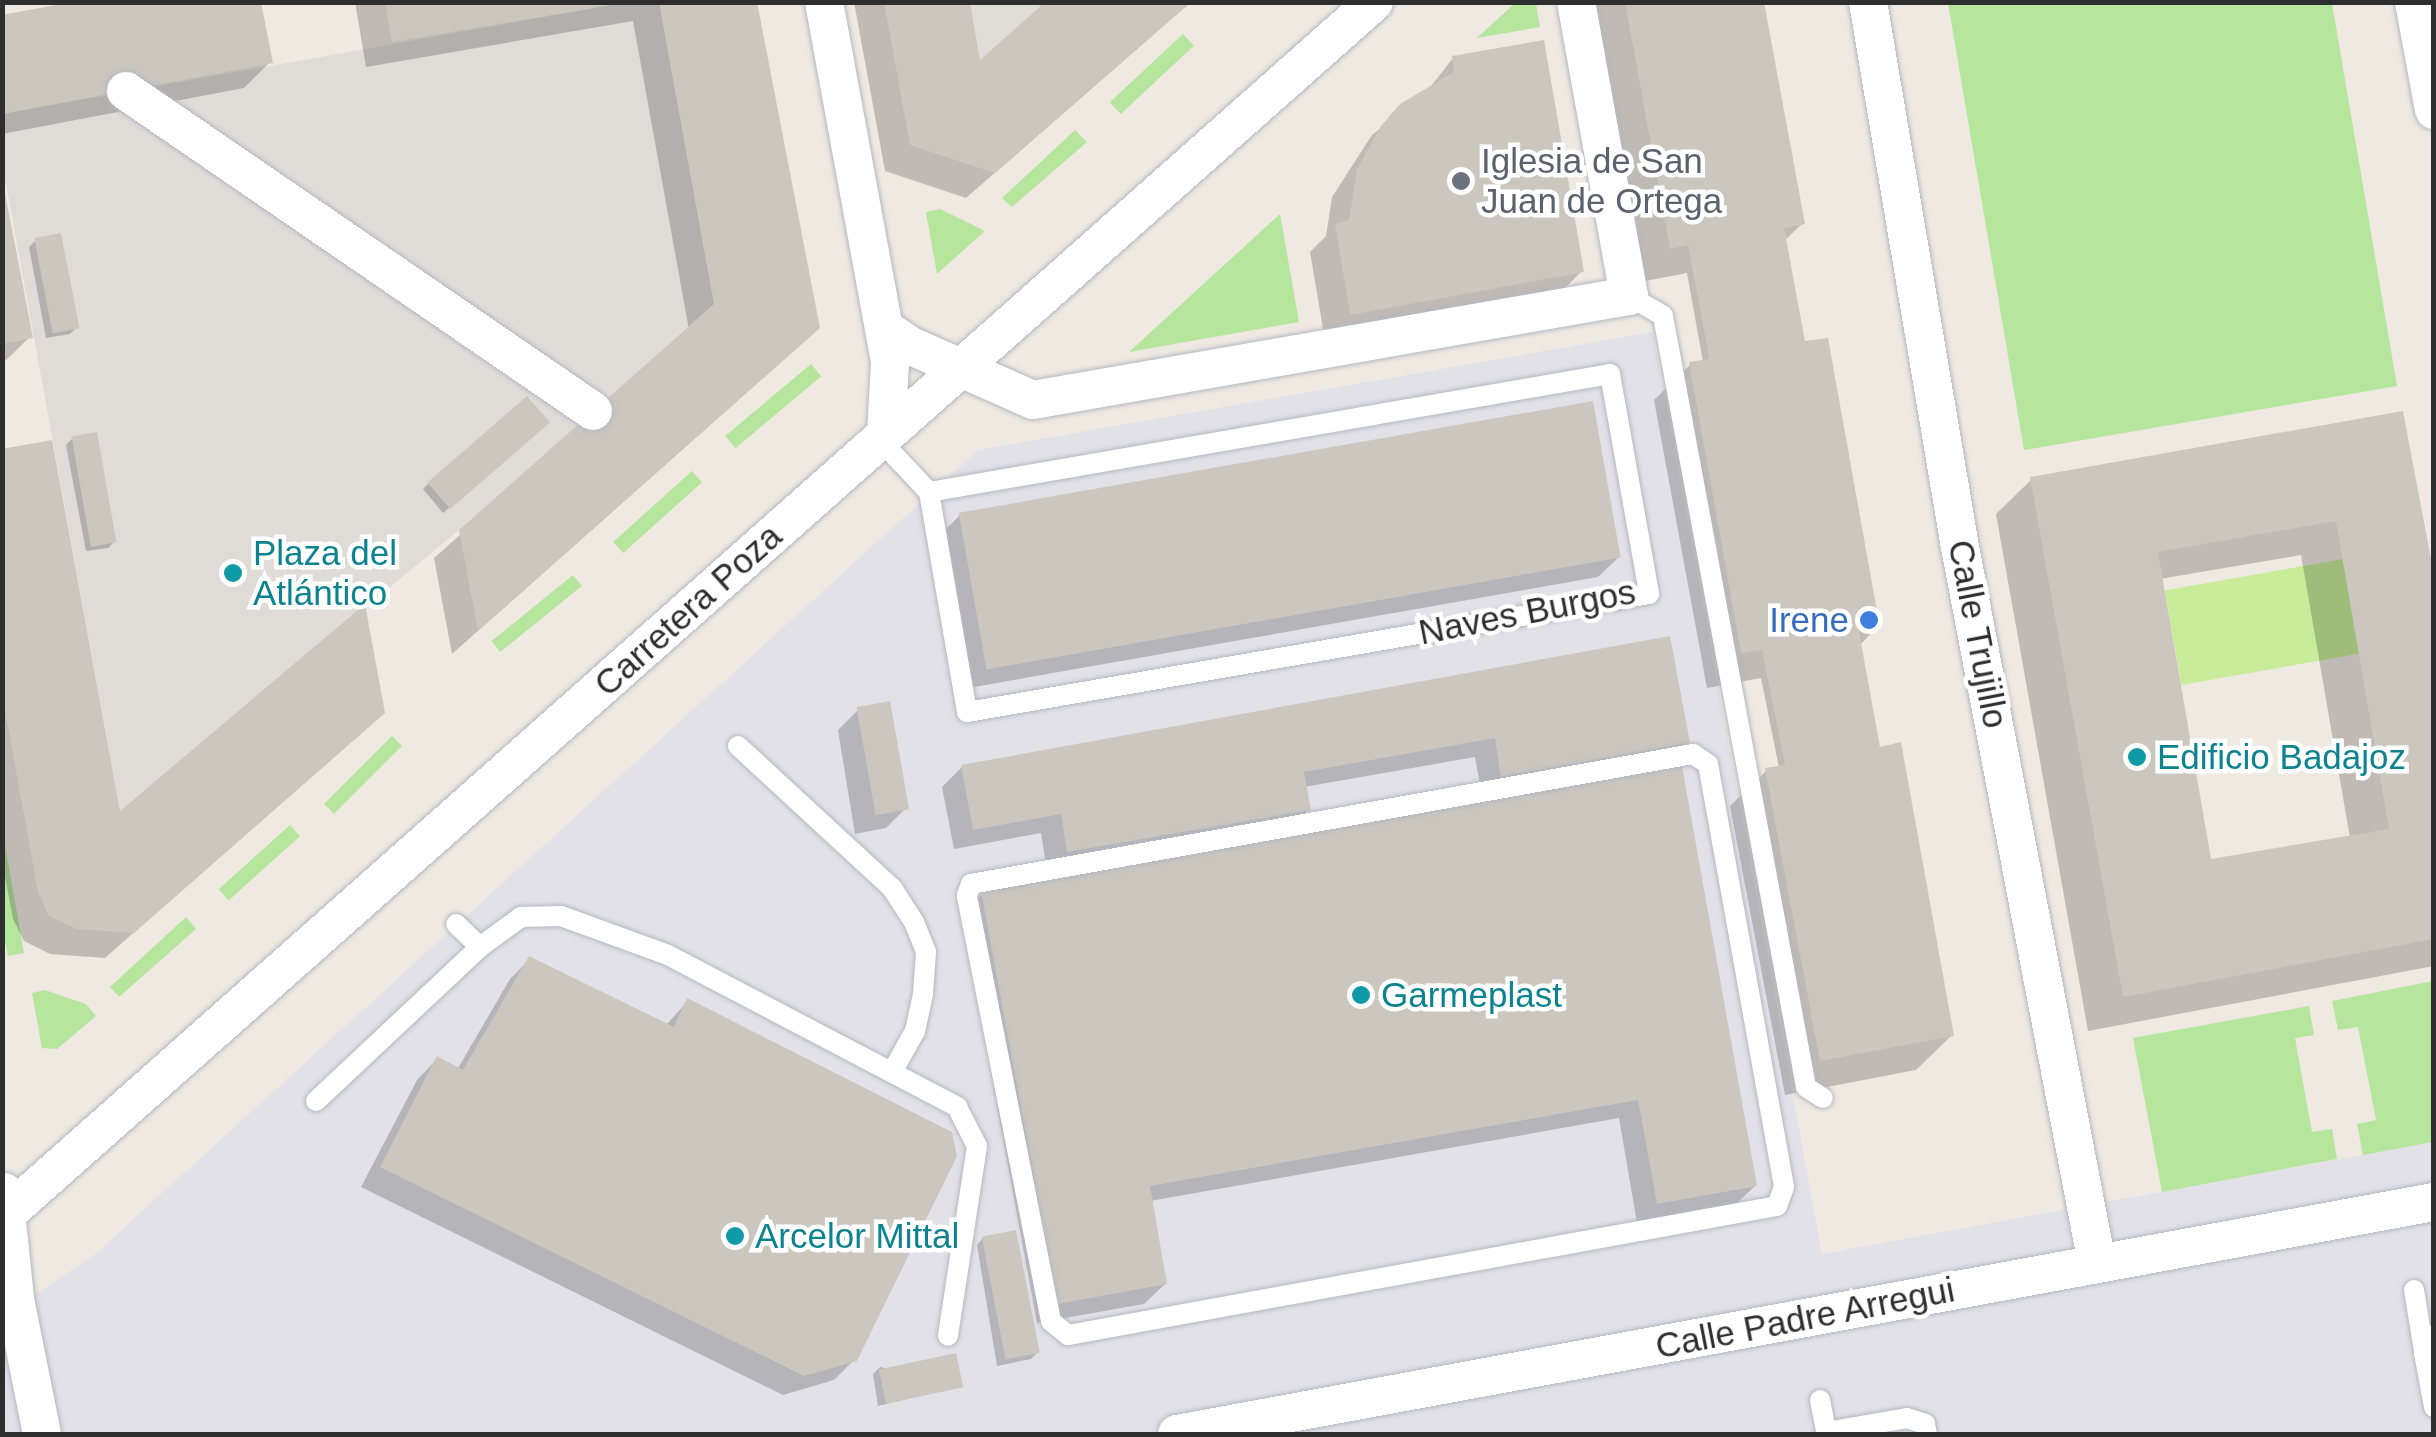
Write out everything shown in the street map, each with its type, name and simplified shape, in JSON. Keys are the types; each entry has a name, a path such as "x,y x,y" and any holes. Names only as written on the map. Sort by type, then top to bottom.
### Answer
{"street":[{"path":"824,2 890,363 882,436"},
{"name":"Carretera Poza","path":"4,1205 1374,2"},
{"path":"884,328 959,368 1033,400 1629,296 1576,2"},
{"name":"Calle Trujillo","path":"1868,2 1960,547 2097,1264"},
{"path":"2414,2 2434,110"},
{"path":"126,91 594,411"},
{"name":"Calle Padre Arregui","path":"1177,1434 2434,1202"},
{"path":"4,1205 15,1299 42,1434"}],"lane":[{"path":"1629,296 1663,316 1806,1087 1823,1098"},
{"name":"Naves Burgos","path":"1610,374 1649,594 967,712 928,492 1610,374"},
{"path":"882,436 928,492"},
{"path":"738,746 892,888 914,922 926,952 924,994 915,1030 892,1072"},
{"path":"1703,757 1784,1187 1778,1206 1068,1335 1044,1308 967,895 971,884 1703,757"},
{"path":"316,1101 480,946 521,917 562,916 668,955 957,1107 977,1146 948,1336"},
{"path":"456,924 480,946"},
{"path":"2414,1290 2429,1344 2434,1407"},
{"path":"1820,1400 1820,1433 1907,1418 1926,1424 1928,1434"}],"shaded area":[{"path":"970,2 1045,3 980,60"},
{"name":"Plaza del Atlántico","path":"623,3 659,3 714,304 459,530 120,811 3,167 2,114","holes":["48,237 66,331 52,333 34,239","545,417 549,422 450,508 445,502"]},
{"path":"1653,332 1822,1254 2433,1142 2433,1434 3,1434 3,1316 94,1255 978,450"}],"green space":[{"path":"1515,3 1536,3 1540,27 1477,38"},
{"path":"1948,3 2332,3 2397,386 2024,450"},
{"path":"1183,34 1194,46 1121,114 1110,102"},
{"path":"1075,130 1087,142 1012,207 1002,198"},
{"path":"940,209 985,231 937,274 926,212"},
{"path":"1280,214 1299,322 1129,352"},
{"path":"811,364 821,376 735,448 725,436"},
{"path":"692,471 702,482 623,553 613,542"},
{"path":"2343,559 2360,654 2181,685 2165,590"},
{"path":"573,575 582,586 500,652 491,641"},
{"path":"392,736 402,746 334,814 324,804"},
{"path":"290,825 300,836 229,900 219,889"},
{"path":"3,834 24,953 8,956 2,927"},
{"path":"186,917 196,929 119,997 110,987"},
{"path":"2433,981 2433,1142 2363,1155 2357,1124 2376,1120 2358,1027 2338,1030 2332,1001"},
{"path":"45,990 86,1004 96,1016 57,1049 42,1048 32,993"},
{"path":"2309,1006 2314,1035 2295,1038 2312,1132 2332,1129 2337,1159 2162,1192 2133,1038"}],"building":[{"path":"72,2 261,2 273,63 2,114 2,15"},
{"path":"385,2 611,2 611,5 392,42"},
{"path":"659,2 757,2 820,328 478,631 459,530 714,304"},
{"path":"884,2 970,2 980,60 1045,2 1191,2 995,173 910,145"},
{"path":"1625,2 1764,2 1805,224 1784,228 1805,341 1828,338 1880,628 1859,632 1880,747 1901,742 1954,1036 1820,1061 1765,768 1785,765 1762,650 1741,653 1689,362 1709,359 1707,346 1688,245 1670,249"},
{"name":"Iglesia de San Juan de Ortega","path":"1544,40 1584,272 1350,315 1335,224 1349,220 1357,169 1381,126 1400,104 1454,72 1452,56"},
{"path":"2,178 33,338 2,344"},
{"path":"61,233 80,328 53,333 34,238"},
{"path":"527,396 550,422 450,509 427,483"},
{"path":"1593,401 1621,558 986,669 959,513"},
{"name":"Edificio Badajoz","path":"2403,411 2434,575 2434,939 2123,997 2030,477","holes":["2336,521 2389,829 2211,859 2158,552"]},
{"path":"97,432 116,542 91,547 71,437"},
{"path":"52,440 120,811 365,604 385,713 134,933 77,929 49,916 38,892 2,694 2,449"},
{"path":"1670,636 1690,743 1501,777 1495,738 1304,772 1311,810 1067,852 1061,814 973,830 961,765"},
{"path":"890,701 909,809 876,815 857,707"},
{"name":"Garmeplast","path":"1682,766 1757,1186 1657,1204 1638,1100 1150,1186 1167,1284 1057,1304 981,891"},
{"name":"Arcelor Mittal","path":"529,956 674,1027 687,998 952,1132 957,1156 857,1361 804,1376 380,1167 437,1056 463,1070"},
{"path":"1016,1230 1040,1353 1005,1359 982,1237"},
{"path":"956,1353 963,1387 886,1404 879,1369"}],"place":[{"name":"Iglesia de San Juan de Ortega","path":"1461,181"},
{"name":"Plaza del Atlántico","path":"233,573"},
{"name":"Irene","path":"1869,620"},
{"name":"Edificio Badajoz","path":"2137,757"},
{"name":"Garmeplast","path":"1361,995"},
{"name":"Arcelor Mittal","path":"735,1236"}]}
